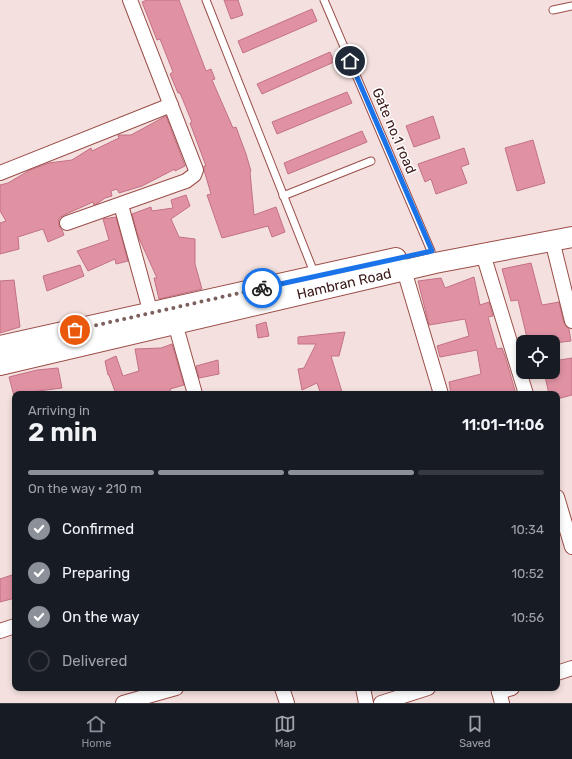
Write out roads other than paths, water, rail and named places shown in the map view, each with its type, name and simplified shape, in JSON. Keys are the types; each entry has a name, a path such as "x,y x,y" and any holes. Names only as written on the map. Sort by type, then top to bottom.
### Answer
{"main road":[{"name":"Hambran Road","path":"0,365 315,276 572,223"},
{"name":"Hambran Road","path":"173,316 572,236"},
{"name":"Hambran Road","path":"0,346 153,321"}],"street":[{"path":"67,223 186,181 196,172 196,168 130,0"},
{"path":"0,173 171,105"},
{"path":"121,205 153,321"},
{"path":"552,240 572,321"},
{"path":"484,254 525,391"},
{"path":"404,270 440,391"},
{"path":"173,316 194,391"},
{"path":"560,507 572,547"},
{"path":"0,631 12,627"},
{"path":"560,672 572,668"},
{"path":"123,703 136,697 163,691"},
{"path":"283,691 287,703"},
{"path":"363,691 366,703"},
{"path":"381,703 412,698 423,691"}],"lane":[{"path":"206,0 315,276"},
{"name":"Gate no.1 road","path":"324,0 432,251"},
{"path":"554,10 572,6"},
{"path":"283,196 371,161"}]}
